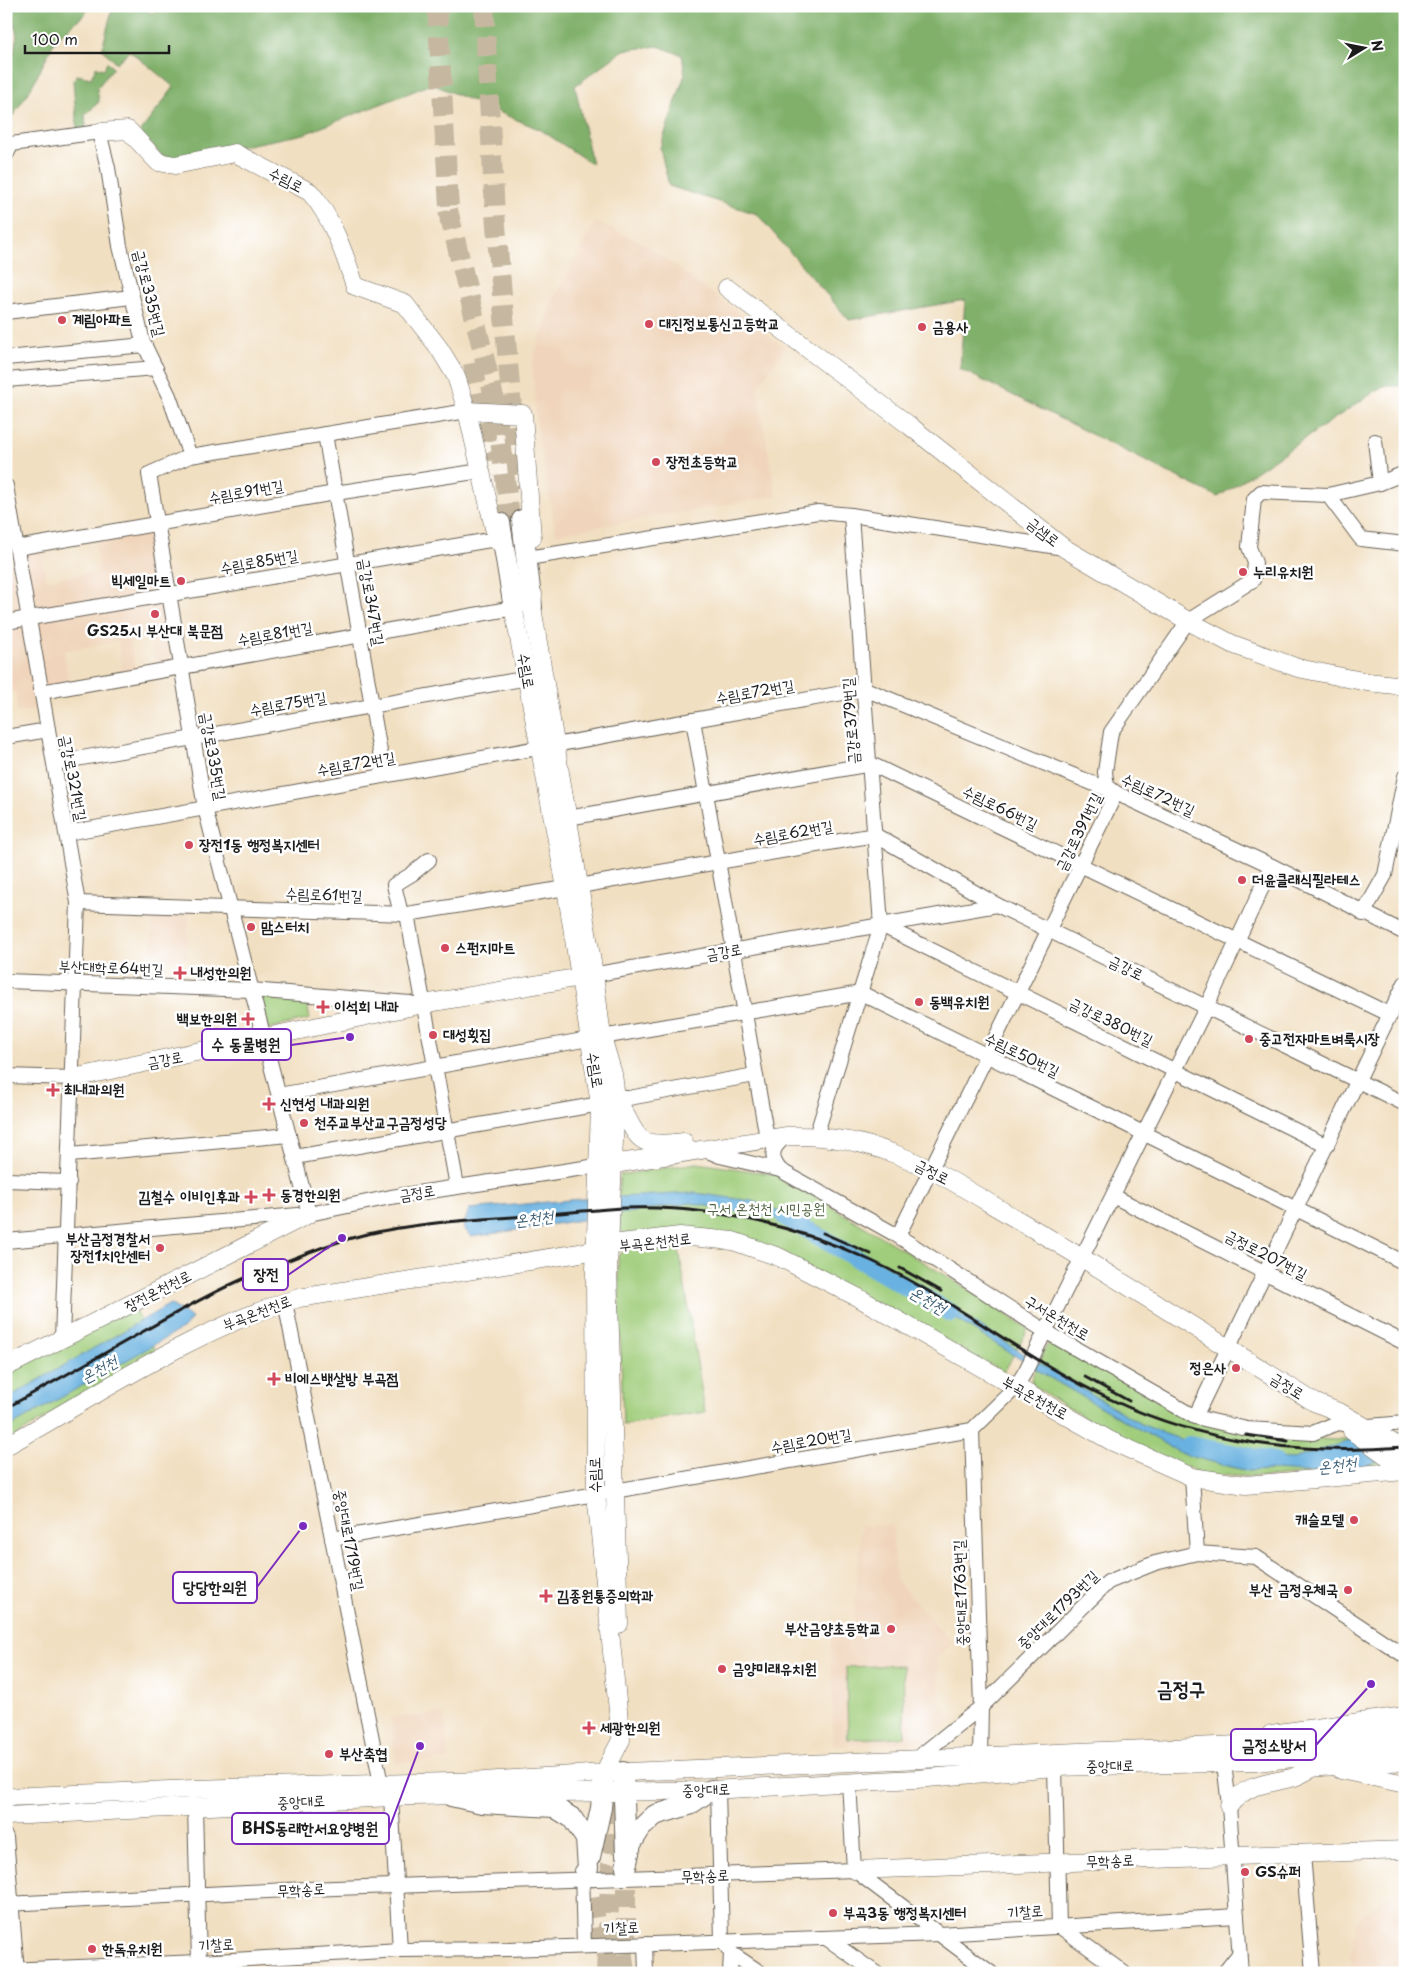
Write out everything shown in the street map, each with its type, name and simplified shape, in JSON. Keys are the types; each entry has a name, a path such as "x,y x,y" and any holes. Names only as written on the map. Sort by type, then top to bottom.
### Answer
{"highway":[{"path":"522,520 530,555 523,608"},
{"path":"498,531 523,608"},
{"path":"613,1782 626,1867 631,1844 641,1828 655,1815 689,1804 714,1790"},
{"path":"585,1874 601,1808 613,1782"},
{"path":"451,1796 482,1803 554,1807 572,1818 586,1839 585,1874"}],"main road":[{"name":"수림로","path":"99,132 128,130 158,162 175,165 235,154 310,192 319,203 348,263 355,286 405,304 439,348 456,376 498,531"},
{"name":"금샘로","path":"727,288 910,426 1064,548 1188,621 1232,644 1298,668 1367,682 1405,686"},
{"path":"467,411 523,414 530,555"},
{"name":"수림로","path":"523,608 528,678 568,818 573,887"},
{"name":"수림로","path":"523,608 573,887 596,1038 604,1174 596,1494 622,1740"},
{"name":"금강로","path":"73,1078 265,1040 423,1004 588,976"},
{"name":"수림로","path":"596,1038 613,1074 616,1098 617,1123 604,1174"},
{"path":"616,1098 636,1136 647,1142 666,1144 684,1142 703,1148"},
{"name":"금정로","path":"604,1174 703,1148 787,1136 816,1136 858,1143 895,1154 930,1170 1082,1257 1314,1402 1341,1413 1366,1431 1405,1470"},
{"name":"장전온천천로","path":"6,1367 309,1214"},
{"name":"부곡온천천로","path":"6,1446 192,1341 227,1323 285,1302 602,1244 680,1236 733,1241 779,1257 859,1298 1015,1388 1112,1441 1192,1477 1246,1485 1405,1470"},
{"name":"수림로","path":"602,1244 616,1491 622,1740"},
{"name":"금정로","path":"1314,1402 1337,1423 1366,1431 1405,1450"},
{"path":"1244,1743 1266,1735 1405,1716"},
{"name":"중앙대로","path":"6,1796 386,1791 451,1796 915,1760 1244,1743 1285,1743 1405,1734"},
{"path":"613,1782 622,1740"},
{"name":"중앙대로","path":"6,1816 195,1807 484,1781 613,1782 714,1790 1055,1767 1257,1762 1405,1746"},
{"path":"1257,1762 1313,1768 1405,1760"},
{"path":"1331,1767 1361,1776 1405,1784"},
{"path":"1229,1806 1238,1795 1249,1788 1293,1778 1313,1768"},
{"name":"무학송로","path":"854,1870 1405,1850"}],"street":[{"name":"수림로","path":"6,155 12,144 99,132"},
{"name":"금강로335번길","path":"99,132 132,297 145,345 169,396 190,456 149,474 205,808 232,908 250,990 265,1040 309,1214"},
{"path":"6,312 132,297"},
{"path":"6,358 145,345"},
{"path":"6,380 156,368"},
{"path":"190,456 467,411"},
{"name":"금강로347번길","path":"325,434 384,775"},
{"path":"1376,441 1380,483"},
{"name":"수림로91번길","path":"16,548 481,470"},
{"path":"1188,621 1253,580 1255,563 1249,547 1254,499 1261,492 1328,495 1380,483 1405,473"},
{"name":"금강로321번길","path":"6,486 78,903 73,1078"},
{"path":"1328,495 1361,538 1405,544"},
{"path":"530,555 818,512 851,515 1064,548"},
{"name":"금강로379번길","path":"851,515 871,764 881,925"},
{"name":"수림로85번길","path":"6,622 348,564 498,531"},
{"name":"수림로81번길","path":"41,692 523,608"},
{"name":"금강로391번길","path":"898,1236 1050,931 1116,793 1107,786 1105,772 1111,732 1188,621"},
{"name":"수림로75번길","path":"54,763 528,678"},
{"name":"수림로72번길","path":"67,833 865,688 1116,793 1272,866 1405,933"},
{"path":"693,720 767,1138"},
{"path":"6,737 48,730"},
{"path":"568,818 705,792 871,764"},
{"name":"수림로66번길","path":"871,764 1392,1015"},
{"path":"1364,914 1385,875 1405,776"},
{"path":"875,835 996,905"},
{"name":"수림로62번길","path":"573,887 875,835"},
{"path":"429,860 412,874 394,885 404,914 423,1004 457,1186"},
{"path":"972,1430 1015,1388 1026,1372 1206,1008 1272,866"},
{"name":"수림로61번길","path":"78,903 404,914 573,887"},
{"name":"금강로","path":"588,976 996,905 1405,1104"},
{"path":"816,1136 881,925"},
{"name":"금강로380번길","path":"881,925 1327,1146"},
{"name":"부산대학로64번길","path":"6,981 250,990 423,1004"},
{"path":"1195,1417 1392,1015 1405,983"},
{"path":"279,1095 861,993"},
{"name":"수림로50번길","path":"861,993 1405,1263"},
{"name":"수림로","path":"616,1098 629,1098 755,1075"},
{"name":"금강로","path":"6,1076 73,1078"},
{"path":"62,1339 73,1078"},
{"path":"295,1157 600,1104"},
{"path":"70,1155 289,1135"},
{"path":"780,1170 774,1162 772,1152 777,1144 787,1136"},
{"name":"구서온천천로","path":"703,1148 720,1156 780,1170 898,1236 1044,1333 1195,1417 1270,1431 1313,1432 1337,1423"},
{"name":"금정로","path":"6,1241 309,1214 457,1186 604,1174"},
{"path":"6,1180 69,1182"},
{"name":"금정로207번길","path":"1113,1196 1405,1343"},
{"name":"중앙대로1719번길","path":"285,1302 332,1539 386,1791 400,1950"},
{"path":"1366,1431 1405,1423"},
{"name":"수림로20번길","path":"332,1539 972,1430"},
{"name":"중앙대로1763번길","path":"972,1430 980,1756"},
{"path":"1192,1477 1197,1553"},
{"name":"중앙대로1793번길","path":"915,1760 980,1707 1108,1582 1155,1563 1197,1553 1256,1557 1405,1656"},
{"path":"1221,1745 1225,1763 1229,1806 1241,1973"},
{"path":"1055,1767 1059,1926 1124,1973"},
{"path":"849,1782 854,1870 990,1972"},
{"path":"714,1790 722,1940 731,1953 761,1973"},
{"path":"195,1807 199,1962"},
{"path":"6,1837 14,1970"},
{"path":"1303,1854 1313,1973"},
{"name":"무학송로","path":"9,1903 394,1887 585,1874 720,1875 854,1870"},
{"path":"584,1946 585,1874"},
{"name":"기찰로","path":"14,1970 199,1962 400,1950 508,1949 722,1940 939,1934 1237,1916"},
{"path":"826,1938 876,1973"},
{"path":"644,1944 646,1973"},
{"path":"730,1973 731,1953"},
{"path":"1224,1973 1240,1954"}],"shaded area":[{"path":"595,222 644,243 785,348 757,388 776,496 556,534 537,427 532,364 553,299"},
{"path":"151,528 162,595 33,616 22,551 40,548 46,580 99,571 94,537"},
{"path":"6,530 19,609 6,612"},
{"path":"167,597 178,664 156,668 150,636 130,639 135,669 123,671 118,641 64,651 69,684 44,689 32,621"},
{"path":"25,623 40,709 18,712 15,691 7,692 6,685 6,626"},
{"path":"153,911 189,912 188,959 151,958"},
{"name":"부산금양초등학교","path":"892,1525 896,1580 952,1643 937,1658 940,1698 952,1720 926,1742 833,1745 831,1636 854,1621 861,1527"},
{"path":"445,1714 448,1760 395,1763 391,1718"},
{"path":"1384,1896 1405,1896 1405,1973 1353,1973 1350,1957 1357,1921"}],"green space":[{"path":"6,6 89,6 85,14 56,39 30,90 6,126 6,68 13,56 17,35 13,19 6,13"},
{"path":"113,6 143,6 151,13 166,6 1405,6 1405,386 1383,386 1218,497 960,369 965,300 849,320 757,214 669,186 660,148 685,74 682,55 658,46 624,50 575,86 592,164 541,130 432,84 304,134 177,159 161,155 140,132 174,87 130,51 116,63 102,49"},
{"path":"107,62 113,68 97,88 99,102 85,115 86,128 77,129 73,81 77,75 91,78 96,67 104,69"},
{"path":"259,997 306,1000 310,1019 267,1029"},
{"name":"구서 온천천 시민공원","path":"697,1163 779,1175 961,1285 1028,1329 1004,1372 773,1249 625,1234 616,1227 620,1175"},
{"path":"678,1243 705,1412 623,1425 618,1256 627,1247"},
{"path":"134,1308 156,1351 6,1442 6,1372"},
{"path":"1054,1340 1178,1412 1284,1437 1335,1440 1405,1431 1405,1466 1270,1477 1206,1475 1137,1447 1060,1403 1033,1385 1031,1379 1047,1345"},
{"path":"903,1665 905,1737 848,1739 846,1667"}],"water":[{"name":"온천천","path":"695,1193 752,1201 817,1225 1016,1349 1141,1424 1168,1435 1233,1456 1293,1459 1356,1439 1378,1460 1363,1468 1319,1473 1275,1470 1247,1471 1182,1454 1052,1379 959,1321 868,1257 790,1221 691,1203 471,1237 463,1227 469,1209 581,1199"},
{"name":"온천천","path":"170,1304 192,1318 185,1327 6,1429 6,1399"}],"waterway":[{"name":"온천천","path":"785,1217 951,1313"},
{"name":"온천천","path":"1189,1445 1274,1461"}],"tunnel":[{"path":"437,6 450,224"},
{"path":"484,6 495,214 519,488"},
{"path":"448,210 495,401 516,563"},
{"path":"473,363 490,461"},
{"path":"606,1973 611,1860 617,1790"},
{"path":"626,1867 626,1938"},
{"path":"588,1868 599,1940"},
{"path":"619,1924 625,1973"}],"railway":[{"path":"6,1408 214,1293 242,1279 336,1243 363,1235 424,1224 624,1208 656,1208 720,1214 751,1220 812,1237 842,1248 872,1261 933,1294 1081,1384 1147,1415 1183,1427 1255,1443 1292,1447 1329,1449 1405,1447"},
{"path":"823,1233 871,1254"},
{"path":"900,1268 941,1291"},
{"path":"1085,1377 1129,1401"},
{"path":"1246,1435 1288,1441"}],"place":[{"name":"계림아파트","path":"62,320"},
{"name":"대진정보통신고등학교","path":"649,324"},
{"name":"금용사","path":"922,327"},
{"name":"장전초등학교","path":"656,462"},
{"name":"누리유치원","path":"1243,572"},
{"name":"빅세일마트","path":"181,581"},
{"name":"GS25시 부산대 북문점","path":"155,614"},
{"name":"장전1동 행정복지센터","path":"189,845"},
{"name":"더윤클래식필라테스","path":"1242,880"},
{"name":"맘스터치","path":"251,927"},
{"name":"스펀지마트","path":"445,948"},
{"name":"내성한의원","path":"180,973"},
{"name":"동백유치원","path":"919,1002"},
{"name":"이석희 내과","path":"323,1007"},
{"name":"백보한의원","path":"248,1019"},
{"name":"대성횟집","path":"433,1035"},
{"name":"수 동물병원","path":"350,1037"},
{"name":"중고전자마트벼룩시장","path":"1249,1039"},
{"name":"최내과의원","path":"53,1090"},
{"name":"신현성 내과의원","path":"269,1104"},
{"name":"천주교부산교구금정성당","path":"304,1123"},
{"name":"동경한의원","path":"269,1195"},
{"name":"김철수 이비인후과","path":"251,1197"},
{"name":"장전","path":"342,1238"},
{"name":"부산금정경찰서 장전1치안센터","path":"160,1248"},
{"name":"정은사","path":"1236,1368"},
{"name":"비에스뱃살방 부곡점","path":"274,1379"},
{"name":"캐슬모텔","path":"1354,1520"},
{"name":"당당한의원","path":"303,1526"},
{"name":"부산 금정우체국","path":"1348,1590"},
{"name":"김종원통증의학과","path":"546,1596"},
{"name":"부산금양초등학교","path":"891,1629"},
{"name":"금양미래유치원","path":"722,1669"},
{"name":"금정소방서","path":"1371,1684"},
{"name":"세광한의원","path":"589,1728"},
{"name":"BHS동래한서요양병원","path":"420,1746"},
{"name":"부산축협","path":"329,1754"},
{"name":"GS슈퍼","path":"1245,1872"},
{"name":"부곡3동 행정복지센터","path":"833,1913"},
{"name":"한독유치원","path":"92,1949"}],"district":[{"name":"금정구","path":"1181,1689"}]}
